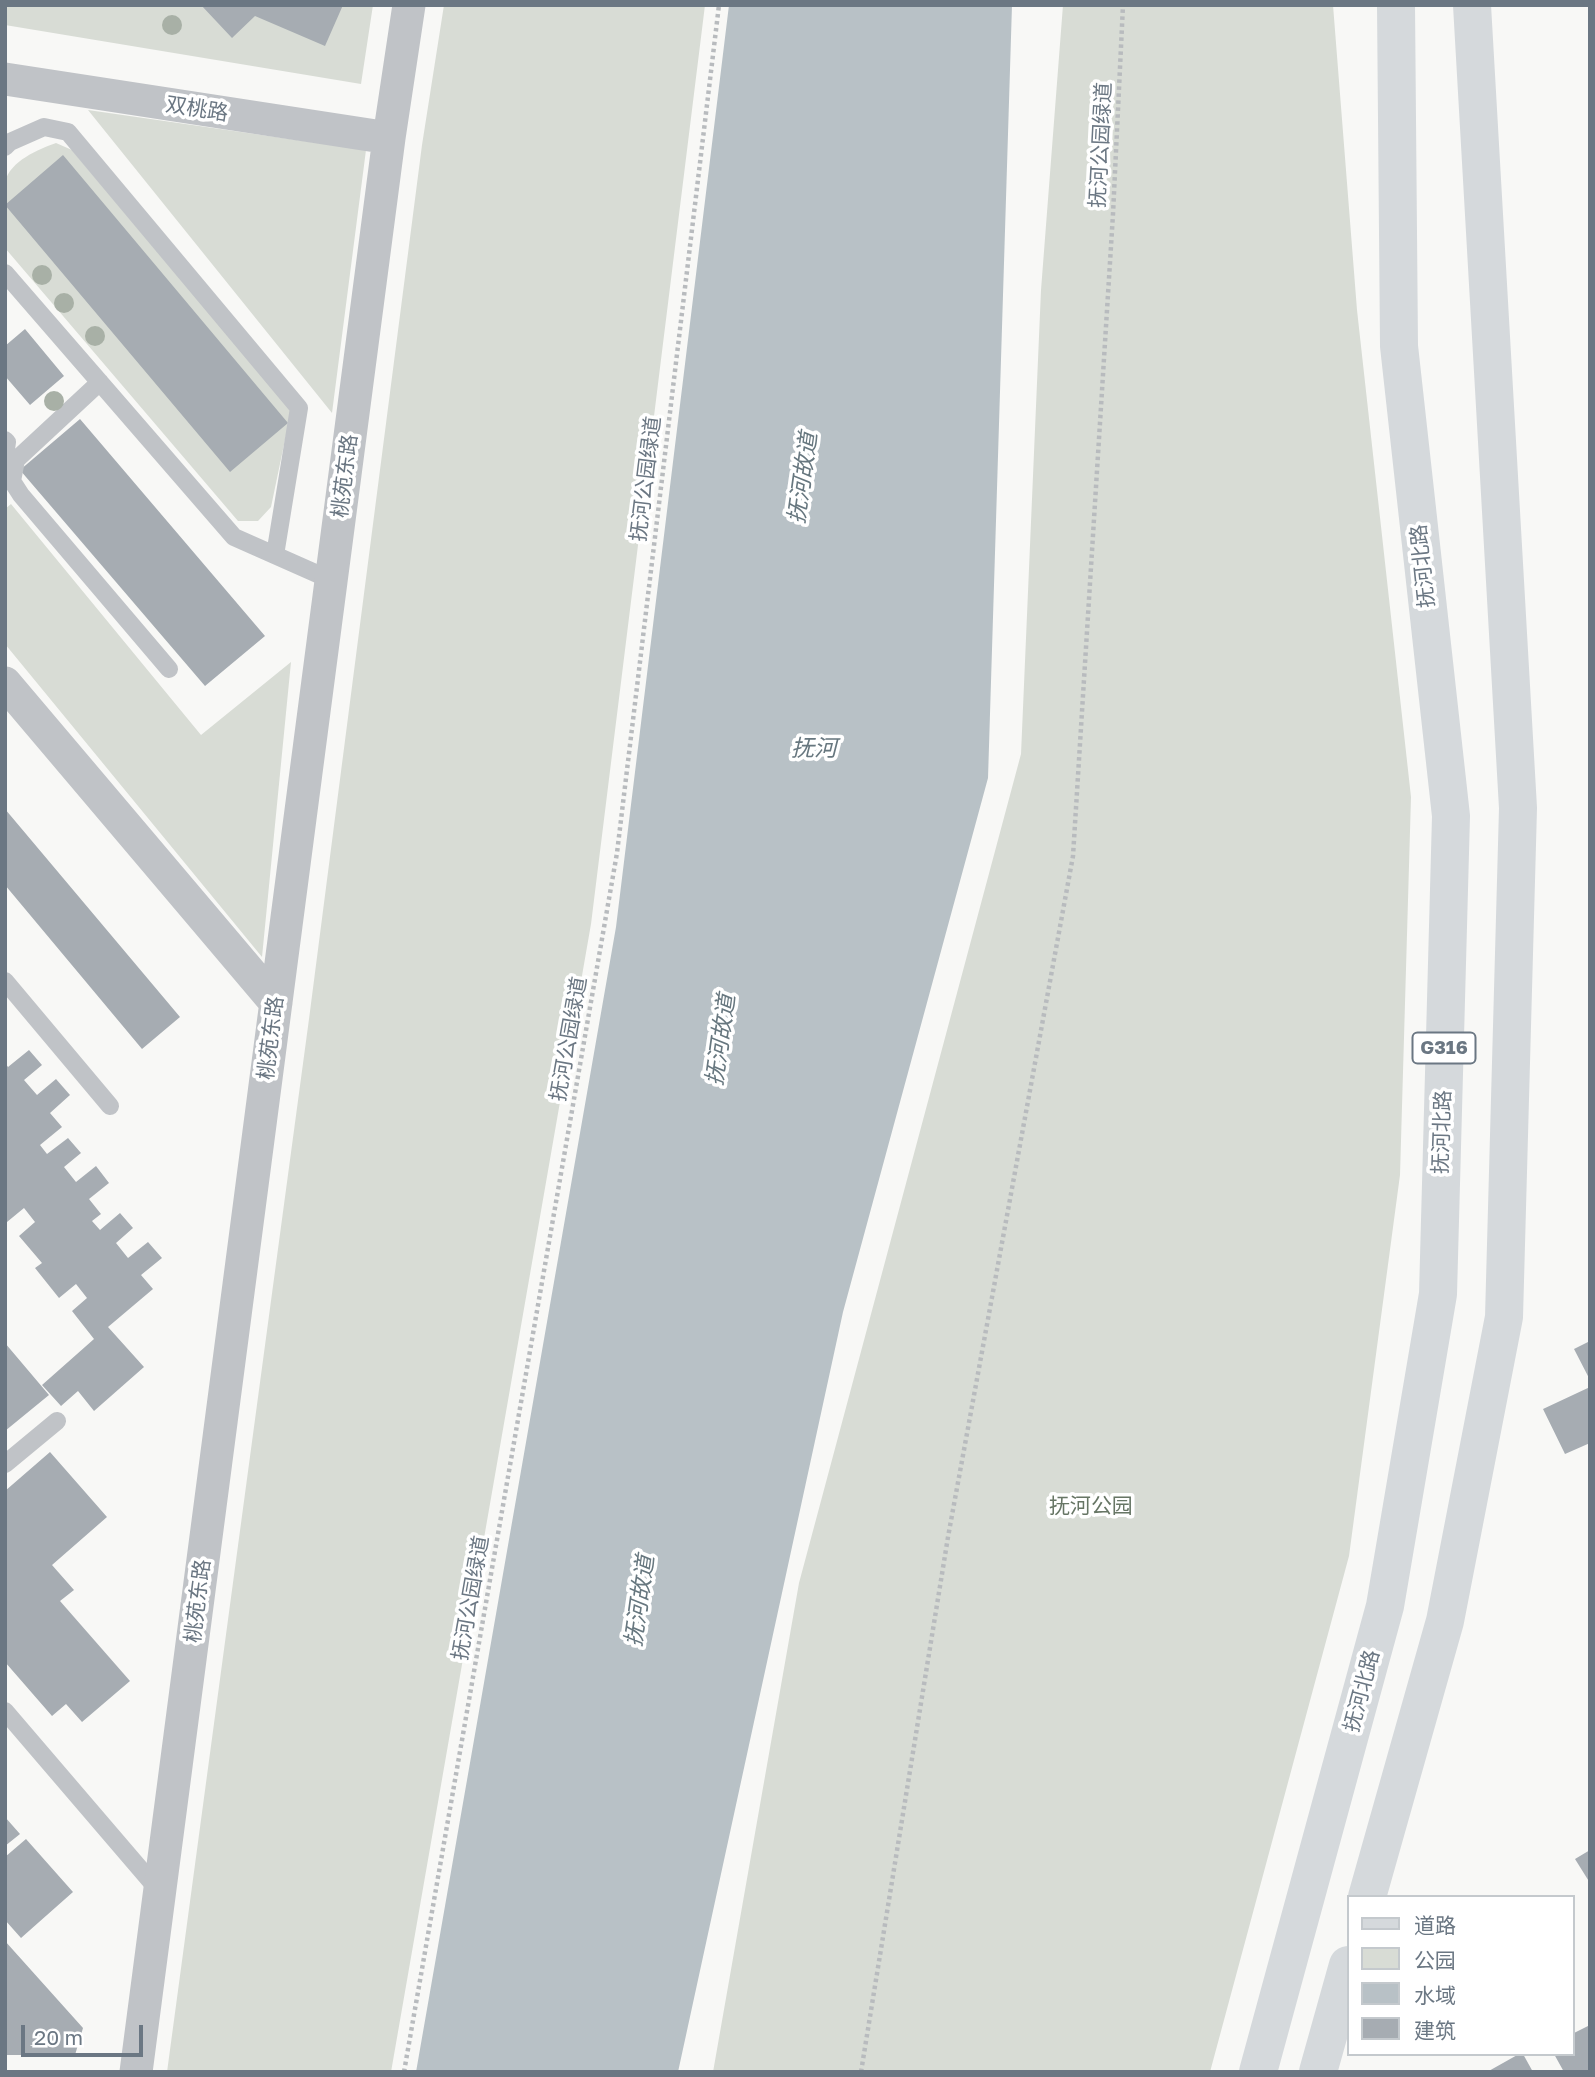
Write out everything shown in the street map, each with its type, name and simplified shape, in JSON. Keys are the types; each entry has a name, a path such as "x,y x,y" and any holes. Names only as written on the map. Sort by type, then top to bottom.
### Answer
{"main road":[{"name":"抚河北路","path":"1258,2072 1385,1606 1438,1294 1451,816 1399,346 1396,5"},
{"path":"1368,1895 1445,1621 1504,1317 1518,808 1472,5"},
{"path":"1318,2072 1346,1972"}],"street":[{"name":"桃苑东路","path":"136,2072 389,138 409,5"},
{"name":"双桃路","path":"5,79 389,138"},
{"path":"5,683 276,1003"}],"lane":[{"path":"5,147 10,142 44,127 68,132 299,408 275,555"},
{"path":"5,273 234,537 331,580"},
{"path":"100,382 16,460 12,481 169,669"},
{"path":"5,440 5,456"},
{"path":"5,981 110,1106"},
{"path":"5,1464 57,1421"},
{"path":"5,1711 160,1892"}],"path":[{"name":"抚河公园绿道","path":"404,2072 617,853 719,5"},
{"name":"抚河公园绿道","path":"861,2072 948,1537 1073,856 1114,214 1124,5"}],"green space":[{"path":"5,5 373,5 361,84 5,25"},
{"path":"444,5 705,5 591,924 391,2072 167,2072 309,1019 422,145"},
{"name":"抚河公园","path":"1063,5 1333,5 1357,310 1411,797 1400,1175 1349,1556 1210,2072 713,2072 799,1583 1021,754 1041,290"},
{"path":"88,110 366,150 332,413"},
{"path":"56,143 72,150 291,411 271,507 258,521 238,521 5,248 4,197 8,175 26,157"},
{"path":"11,504 201,735 291,662 262,957 5,644 5,509"}],"water":[{"name":"抚河","path":"729,5 1012,5 988,778 843,1312 678,2072 416,2072 616,927"}],"building":[{"path":"201,5 343,5 325,46 255,16 232,38"},
{"path":"63,155 288,423 230,472 5,205"},
{"path":"25,329 64,376 30,405 5,376 5,346"},
{"path":"80,419 265,636 205,686 20,470"},
{"path":"5,809 180,1017 142,1049 5,885"},
{"path":"29,1050 42,1065 24,1080 37,1095 56,1079 70,1095 50,1113 62,1127 40,1145 47,1154 68,1138 81,1153 64,1167 76,1182 96,1166 109,1183 89,1199 101,1214 92,1221 100,1230 120,1213 133,1228 116,1243 128,1258 148,1242 162,1258 141,1275 153,1289 108,1327 144,1367 94,1411 78,1391 61,1406 42,1385 94,1339 72,1311 87,1298 76,1284 59,1298 35,1268 42,1263 19,1236 35,1222 24,1208 7,1222 5,1220 5,1063 8,1067"},
{"path":"1590,1341 1590,1380 1574,1349"},
{"path":"5,1343 49,1395 5,1431"},
{"path":"1590,1387 1590,1443 1565,1454 1543,1409"},
{"path":"50,1452 107,1517 52,1565 74,1590 60,1601 130,1681 82,1722 66,1704 52,1716 5,1662 5,1491"},
{"path":"5,1817 20,1834 5,1846"},
{"path":"26,1839 73,1892 21,1938 5,1920 5,1857"},
{"path":"1590,1850 1590,1883 1575,1859"},
{"path":"5,1941 83,2028 75,2055 5,2055"},
{"path":"1590,2025 1590,2072 1564,2072 1555,2056 1574,2056 1574,2033"},
{"path":"1515,2056 1524,2056 1533,2072 1487,2072"}],"water label":[{"name":"抚河故道","path":"803,478"},
{"name":"抚河故道","path":"721,1040"},
{"name":"抚河故道","path":"640,1601"}]}
